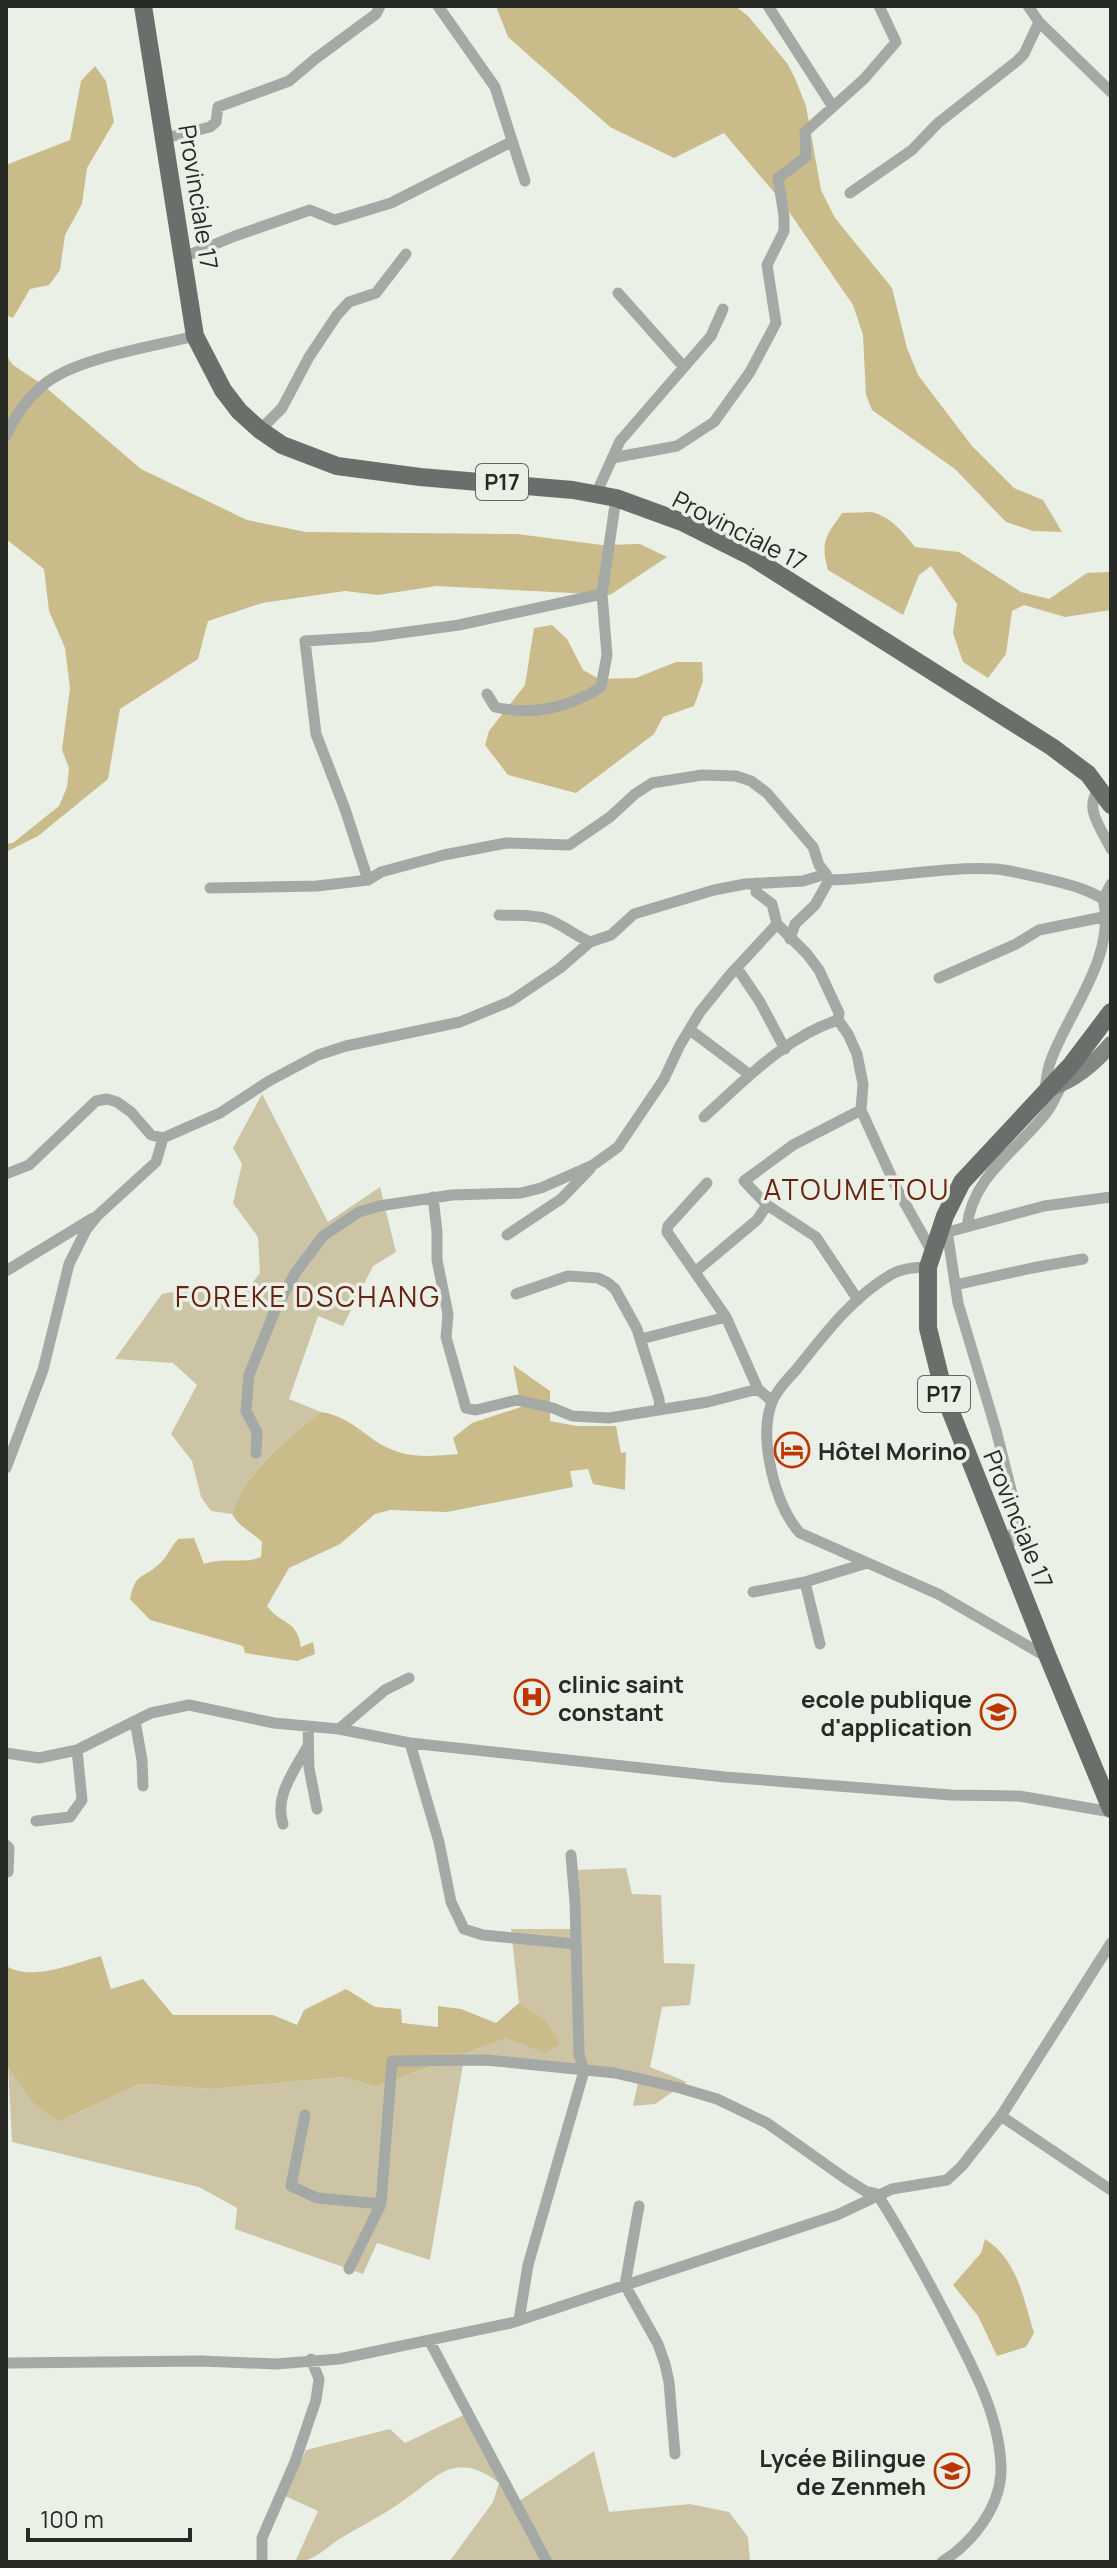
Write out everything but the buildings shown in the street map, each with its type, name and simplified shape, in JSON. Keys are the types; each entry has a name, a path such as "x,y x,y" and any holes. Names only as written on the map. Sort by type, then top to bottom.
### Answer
{"main road":[{"name":"Provinciale 17","path":"143,6 195,336 223,390 239,411 260,430 282,445 337,466 596,494 682,522 750,556 1052,747 1088,774 1111,805"},
{"name":"Provinciale 17","path":"1111,1012 1052,1088 962,1182 930,1258 928,1328 945,1397 1111,1810"}],"street":[{"path":"165,138 210,127 216,122 218,107 289,81 376,14 380,6"},
{"path":"438,6 495,87 525,181"},
{"path":"768,6 833,107"},
{"path":"612,458 677,446 714,422 750,372 776,323 767,265 784,231 778,178 806,157 805,132 864,79 896,42 879,6"},
{"path":"1028,6 1039,22 1111,92"},
{"path":"850,193 912,150 938,123 1017,61 1024,54 1039,22"},
{"path":"184,257 310,210 335,220 391,203 511,142"},
{"path":"260,430 282,408 309,357 337,315 349,302 376,293 406,254"},
{"path":"618,293 683,366"},
{"path":"596,494 620,441 711,336 723,309"},
{"path":"6,436 29,400 56,377 110,357 195,336"},
{"path":"487,694 495,707 517,712 570,704 601,687 607,655 602,594 616,498"},
{"path":"368,880 316,734 305,641 371,637 459,625 602,594"},
{"path":"210,888 317,886 368,880 394,869 506,843 569,845 652,783 702,775 736,776 751,781 767,793 813,847 819,865 828,877"},
{"path":"1100,789 1092,797 1093,814 1111,849"},
{"path":"6,1174 29,1165 96,1101 107,1099 117,1102 131,1112 151,1135 163,1138 220,1113 269,1081 318,1055 481,1015 527,992 590,942 611,935 634,914 714,890 757,883 999,869 1089,891 1103,899 1108,916 1105,947 1093,982 1052,1057 1048,1111 979,1188 969,1207 967,1227"},
{"path":"790,939 795,924 808,913 828,877"},
{"path":"757,883 756,892 772,904 777,924 819,970 839,1013 838,1020 857,1054 863,1084 861,1110 930,1258 895,1273 858,1300 832,1325 772,1401 767,1439 775,1484 791,1524 800,1533 949,1600 1048,1657"},
{"path":"1103,899 1111,884"},
{"path":"499,915 534,916 549,920 590,942"},
{"path":"939,978 1016,944 1039,930 1108,916"},
{"path":"256,1453 257,1432 246,1411 249,1375 265,1332 296,1272 323,1236 359,1212 379,1206 433,1197 521,1193 562,1180 610,1155 664,1079 700,1012 777,924"},
{"path":"737,968 760,1002 785,1049"},
{"path":"704,1117 750,1075 785,1049 811,1031 838,1020"},
{"path":"690,1030 750,1075"},
{"path":"1052,1088 1093,1064 1111,1044"},
{"path":"858,1300 816,1237 767,1205 744,1181 793,1145 861,1110"},
{"path":"6,1465 43,1370 69,1264 86,1230 97,1216 156,1162 163,1138"},
{"path":"507,1235 561,1199 593,1165"},
{"path":"707,1183 668,1226 670,1239 726,1317 758,1389 772,1401"},
{"path":"433,1197 437,1260 448,1314 446,1337 466,1408 476,1410 517,1400 588,1419 708,1402 758,1389"},
{"path":"1006,1550 1016,1522 1015,1506 955,1285 946,1224 967,1227 1044,1206 1111,1197"},
{"path":"695,1272 757,1220 767,1205"},
{"path":"6,1271 97,1216"},
{"path":"955,1285 1083,1259"},
{"path":"516,1294 568,1276 598,1278 615,1289 641,1339 660,1410"},
{"path":"641,1339 726,1317"},
{"path":"753,1592 805,1582 867,1563"},
{"path":"805,1582 820,1644"},
{"path":"339,1729 393,1684 409,1678"},
{"path":"6,1753 39,1758 77,1750 151,1713 189,1705 274,1723 339,1729 410,1743 725,1777 951,1795 1019,1796 1111,1810"},
{"path":"135,1721 143,1786"},
{"path":"308,1726 307,1748 317,1809"},
{"path":"410,1743 439,1842 451,1902 464,1929 483,1935 576,1944"},
{"path":"283,1824 279,1811 280,1799 307,1748"},
{"path":"36,1821 70,1817 82,1800 77,1750"},
{"path":"6,1845 9,1848 8,1872"},
{"path":"519,2320 528,2265 584,2071 579,2054 571,1855"},
{"path":"6,2363 201,2361 276,2364 339,2359 519,2320 837,2215 877,2194 947,2180 962,2166 1001,2116 1111,1943"},
{"path":"349,2269 381,2204 392,2061 487,2060 615,2073 717,2099 767,2123 846,2179 865,2191 877,2194 916,2256 966,2354 995,2427 1001,2474 995,2504 983,2523 942,2562"},
{"path":"305,2115 291,2186 317,2198 381,2204"},
{"path":"1001,2116 1111,2190"},
{"path":"639,2206 625,2285 658,2344 665,2364 675,2454"},
{"path":"429,2340 547,2562"},
{"path":"262,2562 262,2538 300,2451 316,2400 319,2379 311,2359"}],"shaded area":[{"path":"496,6 735,6 748,16 794,76 806,106 821,190 835,218 892,288 907,348 918,375 972,446 1014,488 1043,500 1062,532 1033,531 1006,522 955,469 872,410 866,395 863,335 853,305 783,203 724,133 674,158 610,127 508,37"},
{"path":"95,66 106,81 114,122 87,168 82,204 65,235 60,270 49,285 30,289 13,318 6,315 6,165 70,140 81,81"},
{"path":"6,355 13,365 43,385 141,469 247,520 306,532 517,534 602,545 640,544 667,557 610,595 436,586 378,595 345,591 262,603 208,621 198,659 120,709 108,779 38,836 6,852 6,844 13,843 59,806 67,787 69,768 62,750 70,688 65,648 49,611 44,569 6,539"},
{"path":"872,512 891,521 915,547 959,552 1021,592 1049,599 1087,573 1111,572 1111,610 1065,617 1024,605 1012,611 1006,654 988,678 963,662 953,633 957,604 931,566 919,575 903,615 828,570 826,540 842,513"},
{"path":"552,625 567,639 583,670 599,679 636,678 676,662 702,662 703,681 694,706 663,717 654,734 576,793 508,775 485,745 489,731 525,685 534,628"},
{"path":"262,1094 328,1222 380,1187 396,1252 373,1266 343,1326 318,1316 289,1399 321,1412 295,1432 256,1471 237,1500 232,1514 211,1511 201,1497 192,1461 171,1434 197,1385 173,1363 115,1359 162,1294 190,1289 237,1302 260,1273 258,1237 233,1203 242,1164 233,1148"},
{"path":"513,1365 550,1391 550,1421 577,1426 616,1426 621,1453 626,1452 625,1490 593,1484 588,1469 570,1471 573,1487 447,1512 390,1510 375,1514 340,1544 289,1568 267,1606 296,1631 301,1647 313,1642 315,1654 297,1661 245,1653 243,1646 150,1620 130,1599 137,1580 161,1562 178,1539 194,1538 204,1564 261,1557 262,1542 232,1514 237,1500 269,1457 321,1412 341,1418 379,1443 405,1454 458,1454 453,1438 472,1423 521,1407"},
{"path":"626,1868 632,1894 661,1895 664,1963 695,1964 690,2005 662,2007 650,2067 687,2082 655,2104 633,2106 639,2077 463,2064 430,2260 377,2243 363,2274 235,2229 237,2208 199,2187 12,2142 8,2065 34,2104 58,2122 140,2084 213,2089 345,2077 375,2087 507,2038 544,2019 519,2003 511,1929 579,1929 575,1870"},
{"path":"101,1956 111,1989 143,1979 173,2015 273,2015 297,2025 304,2010 346,1989 375,2007 401,2009 402,2023 438,2027 438,2006 461,2009 496,2023 519,2003 544,2019 560,2044 545,2053 507,2038 375,2087 345,2077 213,2089 140,2084 58,2122 34,2104 6,2064 6,1966 41,1972"},
{"path":"985,2239 1012,2269 1034,2333 1026,2347 997,2356 978,2316 953,2285 981,2253"},
{"path":"470,2412 516,2503 594,2451 609,2512 690,2504 729,2512 748,2537 750,2562 449,2562 493,2502 499,2483 469,2468 456,2468 434,2478 318,2555 295,2562 318,2511 285,2496 306,2450 390,2429 405,2443"}],"place":[{"name":"Hôtel Morino","path":"792,1450"},
{"name":"clinic saint constant","path":"532,1697"},
{"name":"ecole publique d'application","path":"998,1712"},
{"name":"Lycée Bilingue de Zenmeh","path":"952,2471"}],"district":[{"name":"ATOUMETOU","path":"857,1189"},
{"name":"FOREKE DSCHANG","path":"308,1296"}]}
